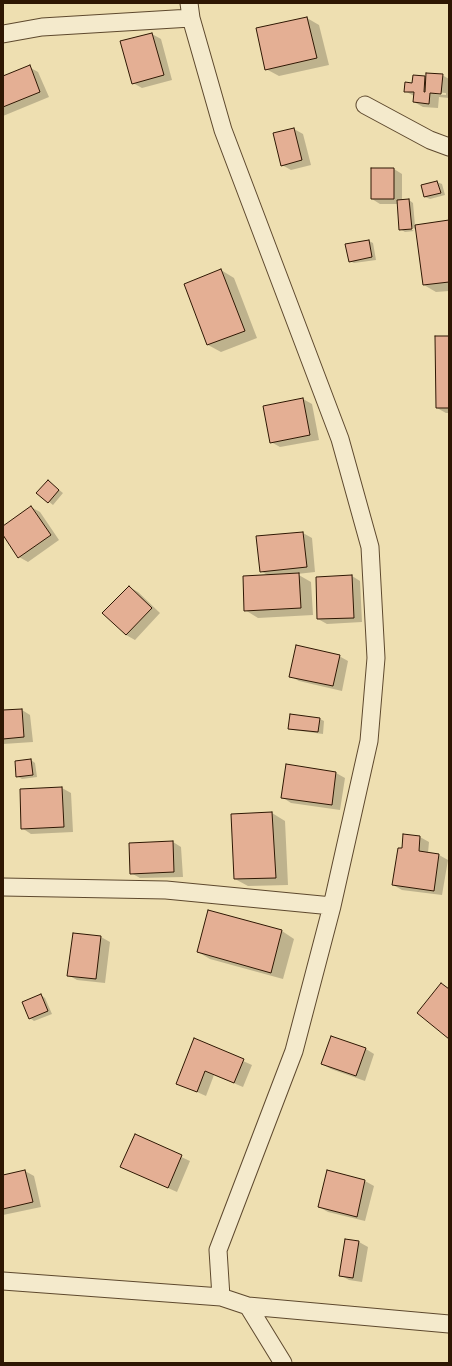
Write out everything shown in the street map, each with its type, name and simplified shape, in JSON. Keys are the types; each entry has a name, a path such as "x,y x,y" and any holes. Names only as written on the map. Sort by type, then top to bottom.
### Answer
{"street":[{"path":"3,34 42,27 190,10 223,130 340,439 370,547 376,658 369,741 332,906 294,1051 218,1250 221,1297"},
{"path":"365,105 430,140 449,147"},
{"path":"3,887 166,890 332,906"},
{"path":"3,1281 221,1297 248,1306 449,1324"},
{"path":"248,1306 283,1363"}],"building":[{"path":"307,17 317,58 265,70 256,28"},
{"path":"152,33 164,75 132,84 120,41"},
{"path":"30,65 40,92 3,107 3,76"},
{"path":"426,73 443,74 441,94 430,93 429,104 413,102 414,92 404,92 405,82 412,83 413,75 425,76 425,92"},
{"path":"294,128 302,160 281,166 273,133"},
{"path":"371,168 394,168 394,199 371,199"},
{"path":"437,181 441,193 424,197 421,185"},
{"path":"409,199 412,229 399,230 397,200"},
{"path":"449,220 449,282 423,285 415,225"},
{"path":"369,240 372,257 349,262 345,244"},
{"path":"221,269 245,331 207,345 184,284"},
{"path":"435,336 449,336 449,408 436,408"},
{"path":"303,398 310,435 270,443 263,406"},
{"path":"48,480 59,490 48,503 36,493"},
{"path":"31,506 51,535 18,558 3,535 3,526"},
{"path":"303,532 307,567 260,572 256,536"},
{"path":"299,573 301,608 244,611 243,576"},
{"path":"352,575 354,618 317,619 316,577"},
{"path":"129,586 152,608 126,635 102,613"},
{"path":"296,645 340,655 333,686 289,677"},
{"path":"22,709 24,737 3,739 3,710"},
{"path":"290,714 320,718 318,732 288,729"},
{"path":"31,759 33,775 16,777 15,761"},
{"path":"286,764 336,772 332,805 281,798"},
{"path":"62,787 64,827 21,829 20,789"},
{"path":"272,812 276,878 234,879 231,814"},
{"path":"403,834 420,836 419,851 439,854 434,891 392,885 398,848 402,848"},
{"path":"173,841 174,872 130,874 129,843"},
{"path":"208,910 282,930 271,973 197,952"},
{"path":"73,933 101,936 96,979 67,976"},
{"path":"441,983 449,989 449,1039 417,1013"},
{"path":"41,994 48,1011 29,1019 22,1002"},
{"path":"331,1036 366,1048 356,1076 321,1064"},
{"path":"194,1038 244,1059 234,1083 205,1071 197,1092 176,1084"},
{"path":"135,1134 182,1155 168,1188 120,1167"},
{"path":"25,1170 33,1202 3,1209 3,1175"},
{"path":"327,1170 365,1180 357,1217 318,1207"},
{"path":"345,1239 359,1241 353,1278 339,1276"}]}
